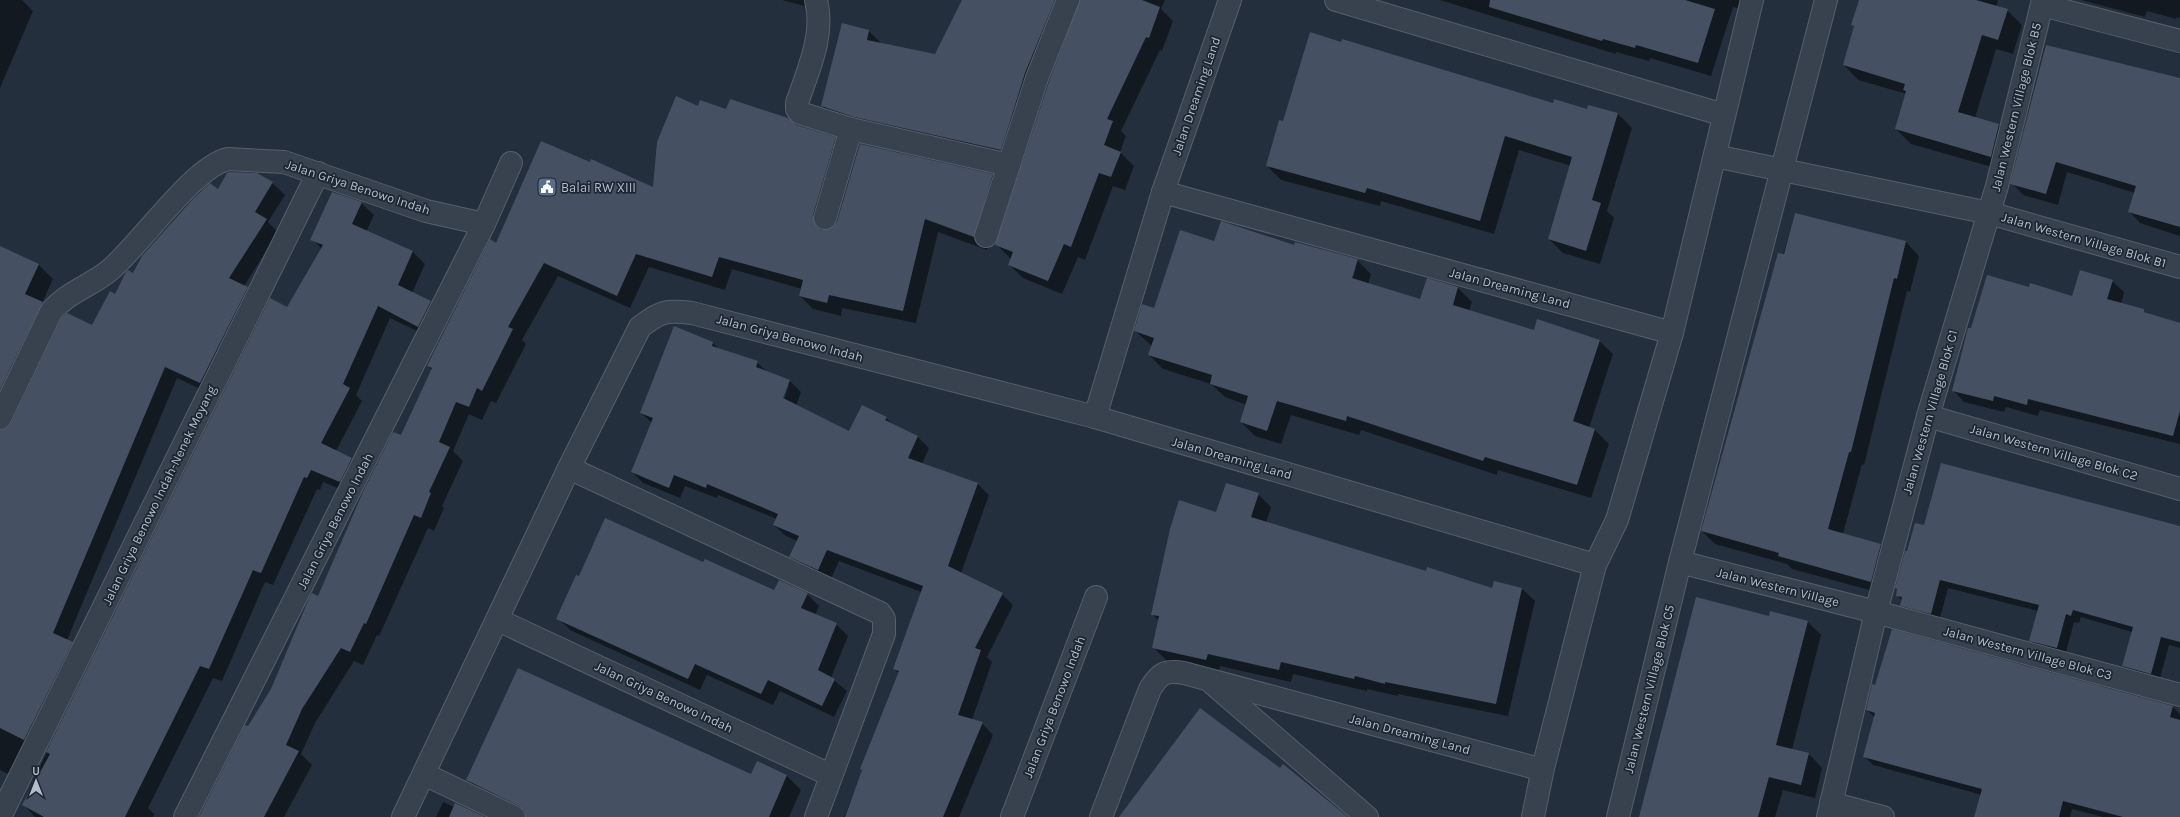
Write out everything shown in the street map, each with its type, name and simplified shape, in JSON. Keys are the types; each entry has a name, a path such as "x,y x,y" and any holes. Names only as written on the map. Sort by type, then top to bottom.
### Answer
{"street":[{"path":"816,0 818,15 818,38 797,103 797,109 805,116 851,129 1009,165"},
{"path":"986,236 1037,78 1068,0"},
{"name":"Jalan Dreaming Land","path":"1230,0 1163,192 1095,417 1595,565"},
{"path":"1336,0 1724,114"},
{"path":"1533,817 1543,768 1595,565 1617,520 1672,333 1720,157 1724,114 1752,0"},
{"path":"1680,562 1777,170 1826,0"},
{"path":"2043,2 2180,41"},
{"name":"Jalan Western Village Blok B5","path":"1989,213 2043,2"},
{"path":"825,218 851,129"},
{"name":"Jalan Western Village Blok B1","path":"1720,157 1989,213 2180,267"},
{"name":"Jalan Griya Benowo Indah","path":"0,418 51,312 60,301 111,269 198,177 220,161 228,159 284,162 426,210 484,224"},
{"name":"Jalan Griya Benowo Indah","path":"185,817 484,224 511,162"},
{"name":"Jalan Griya Benowo Indah-Nenek Moyang","path":"2,816 318,173"},
{"name":"Jalan Dreaming Land","path":"1163,192 1672,333"},
{"name":"Jalan Western Village Blok C1","path":"1876,612 1928,416 1989,213"},
{"name":"Jalan Griya Benowo Indah","path":"403,817 569,468 640,327 657,314 674,310 692,313 1095,417"},
{"name":"Jalan Western Village Blok C2","path":"1928,416 2180,489"},
{"path":"569,468 880,613 884,618 884,634 830,774 816,817"},
{"name":"Jalan Western Village","path":"1680,562 1876,612"},
{"name":"Jalan Western Village Blok C5","path":"1618,817 1680,562"},
{"name":"Jalan Griya Benowo Indah","path":"1012,817 1096,597"},
{"path":"1876,612 1829,810 1883,817"},
{"name":"Jalan Western Village Blok C3","path":"1876,612 2180,695"},
{"name":"Jalan Griya Benowo Indah","path":"498,620 830,774"},
{"name":"Jalan Dreaming Land","path":"1101,817 1150,689 1157,677 1170,671 1543,768"},
{"name":"Jalan Dreaming Land","path":"1208,680 1367,817"},
{"path":"424,774 514,817"}],"building":[{"path":"962,0 1055,0 1025,73 1001,150 854,117 821,106 842,23 869,30 867,40 935,54"},
{"path":"1080,0 1142,0 1160,7 1149,38 1146,37 1107,119 1113,121 1104,145 1121,152 1111,177 1099,173 1071,247 1064,244 1048,281 1008,265 1013,252 995,245 1049,82"},
{"path":"1490,0 1685,0 1715,9 1698,63 1636,45 1635,48 1603,39 1602,41 1489,7"},
{"path":"1859,0 1976,0 2008,9 1998,40 1982,35 1958,112 1999,124 1991,157 1895,129 1906,91 1903,90 1905,84 1843,65 1854,26 1851,25"},
{"path":"1310,32 1341,42 1342,39 1553,103 1554,99 1587,109 1588,105 1618,113 1592,200 1601,203 1586,251 1548,239 1572,157 1505,136 1480,221 1367,188 1365,193 1266,166 1279,120 1283,121"},
{"path":"2046,45 2180,78 2180,227 2128,212 2136,186 2056,162 2046,194 2010,184"},
{"path":"676,96 698,106 700,100 726,109 730,99 788,118 796,125 836,137 813,215 816,226 822,230 833,227 837,222 860,144 993,174 974,237 925,219 903,311 829,295 827,303 799,296 803,280 719,257 712,277 636,254 617,296 544,263 508,327 513,329 482,391 477,388 469,407 456,402 439,442 450,447 429,492 431,493 421,518 414,515 366,624 364,623 350,652 341,648 302,709 286,745 299,751 264,817 199,817 245,725 248,726 271,689 310,596 312,593 318,596 363,492 393,432 401,435 432,368 427,366 490,239 496,243 541,141 590,162 591,159 653,187 657,142"},
{"path":"227,173 257,173 273,182 255,212 267,219 229,278 248,287 200,383 165,367 53,633 73,642 24,740 0,728 0,430 7,428 11,423 61,319 67,313 92,325 110,291 115,294 126,272 128,270 133,273 142,256 192,200 210,183 218,189"},
{"path":"332,192 362,202 352,224 413,251 398,285 431,301 418,327 378,306 343,384 350,388 321,443 352,458 340,482 311,470 307,478 304,477 261,573 253,570 209,669 200,666 125,817 44,817 22,805 50,754 46,752 270,298 287,307 323,245 310,240"},
{"path":"1795,213 1906,241 1897,279 1894,278 1851,452 1849,452 1828,529 1881,544 1871,582 1778,556 1779,553 1701,531 1778,253 1784,254"},
{"path":"1221,221 1294,245 1295,242 1358,259 1352,278 1420,299 1427,278 1458,287 1453,305 1534,330 1537,319 1600,340 1573,421 1595,429 1577,485 1485,457 1483,461 1347,416 1346,421 1277,401 1267,431 1240,422 1248,396 1210,384 1212,375 1148,355 1154,338 1134,331 1142,304 1154,308 1180,230 1214,241"},
{"path":"0,246 39,264 25,294 43,302 0,389"},
{"path":"2080,270 2113,280 2107,299 2144,309 2144,312 2180,323 2180,411 2173,436 2028,399 2027,405 1994,396 1993,401 1952,391 1968,328 1971,328 1987,275 2029,287 2030,283 2072,296"},
{"path":"674,326 713,342 712,346 758,361 756,367 790,380 783,398 849,431 862,405 887,417 885,420 918,436 908,458 978,483 948,566 1003,593 975,648 981,650 958,715 983,722 943,817 845,817 862,770 860,769 899,671 893,669 923,586 827,550 818,570 789,557 799,536 773,525 778,514 707,484 706,488 674,475 669,488 631,472 653,418 640,413"},
{"path":"1941,463 2180,526 2180,642 2161,637 2151,674 2122,666 2133,627 2073,610 2071,616 2066,614 2057,648 2029,641 2039,605 1940,580 1931,614 1900,606 1902,597 1896,596 1897,589 1895,588 1905,551 1907,551 1915,523 1924,525"},
{"path":"1226,483 1259,493 1251,517 1426,571 1427,567 1492,588 1494,581 1522,588 1496,704 1385,682 1385,684 1355,676 1354,679 1281,662 1279,670 1208,654 1206,660 1152,648 1159,616 1151,615 1170,529 1179,500 1216,512"},
{"path":"605,518 703,562 705,559 774,590 779,580 808,593 801,608 837,623 818,670 835,679 822,706 768,680 761,694 695,664 688,679 556,619 576,575 579,576"},
{"path":"1696,597 1769,616 1770,611 1808,621 1776,745 1809,753 1801,785 1769,777 1758,817 1639,817"},
{"path":"1892,629 2173,706 2170,717 2180,720 2180,817 2123,817 2063,801 2059,817 1974,817 1982,789 1863,757 1875,713 1866,710 1872,684 1875,685"},
{"path":"518,668 751,774 757,761 787,775 769,817 526,817 524,810 519,806 466,780"},
{"path":"1200,708 1280,768 1283,764 1348,817 1119,817"},
{"path":"455,803 485,817 449,817"}],"place":[{"name":"Balai RW XIII","path":"547,187"}]}
